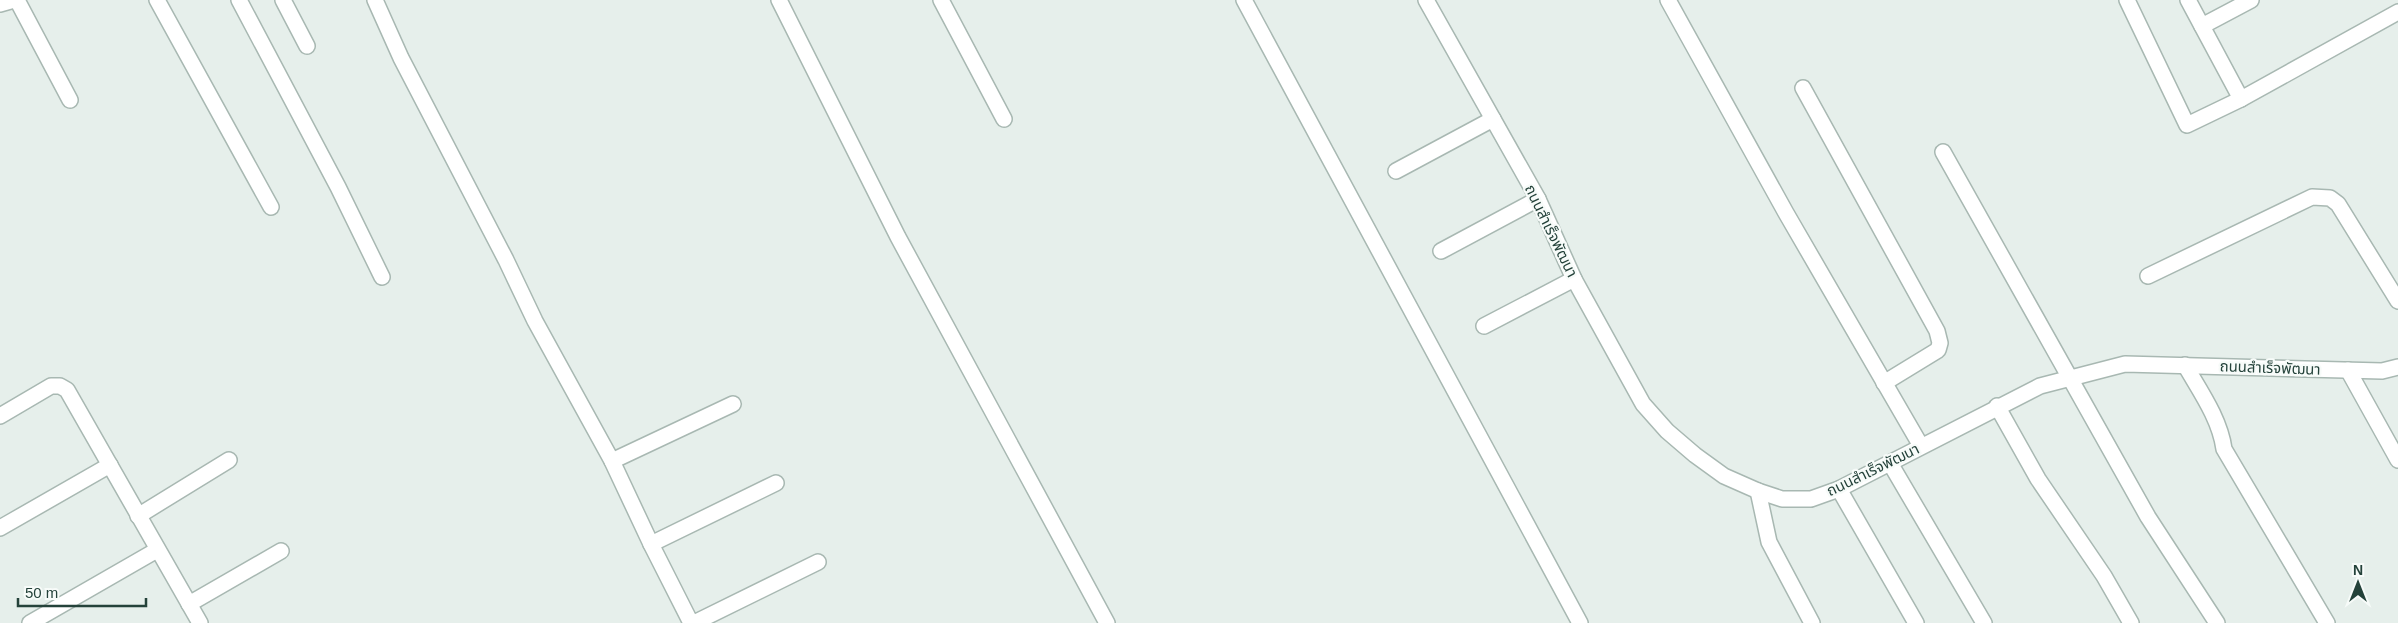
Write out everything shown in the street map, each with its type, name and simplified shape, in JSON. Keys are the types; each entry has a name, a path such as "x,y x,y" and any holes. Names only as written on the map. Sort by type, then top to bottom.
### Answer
{"street":[{"path":"0,4 15,0 70,100"},
{"path":"157,0 271,207"},
{"path":"239,0 325,162 382,277"},
{"path":"283,0 307,46"},
{"path":"375,0 401,58 506,260 535,321 612,461 650,544 692,623 818,562"},
{"path":"778,0 898,237 1107,623"},
{"path":"941,0 1004,119"},
{"path":"1244,0 1580,623"},
{"name":"ถนนสำเร็จพัฒนา","path":"1426,0 1538,199 1574,279 1643,404 1666,432 1724,476 1758,491 1782,499 1811,499 1839,489 1997,406 2040,386 2125,364 2348,370 2382,370 2398,367"},
{"path":"1668,0 1786,212 1921,446"},
{"path":"2127,0 2187,125 2241,99 2398,12"},
{"path":"2188,0 2241,99"},
{"path":"2202,26 2251,0"},
{"path":"1803,88 1937,332 1940,342 1938,350 1884,383"},
{"path":"1396,171 1493,118"},
{"path":"1943,152 2148,517 2216,623"},
{"path":"2148,276 2282,210 2318,196 2330,198 2338,204 2398,301"},
{"path":"1441,251 1538,199"},
{"path":"1484,326 1574,279"},
{"path":"2185,365 2216,421 2222,436 2224,449 2327,623"},
{"path":"2348,370 2398,460"},
{"path":"0,416 51,386 60,386 67,390 200,623"},
{"path":"612,461 733,404"},
{"path":"1997,406 2038,479 2104,576 2131,623"},
{"path":"138,516 229,460"},
{"path":"1890,463 1984,623"},
{"path":"0,528 110,465"},
{"path":"650,544 776,483"},
{"path":"1839,489 1916,623"},
{"path":"1758,491 1770,542 1812,623"},
{"path":"30,623 157,550"},
{"path":"189,604 280,551"}]}
